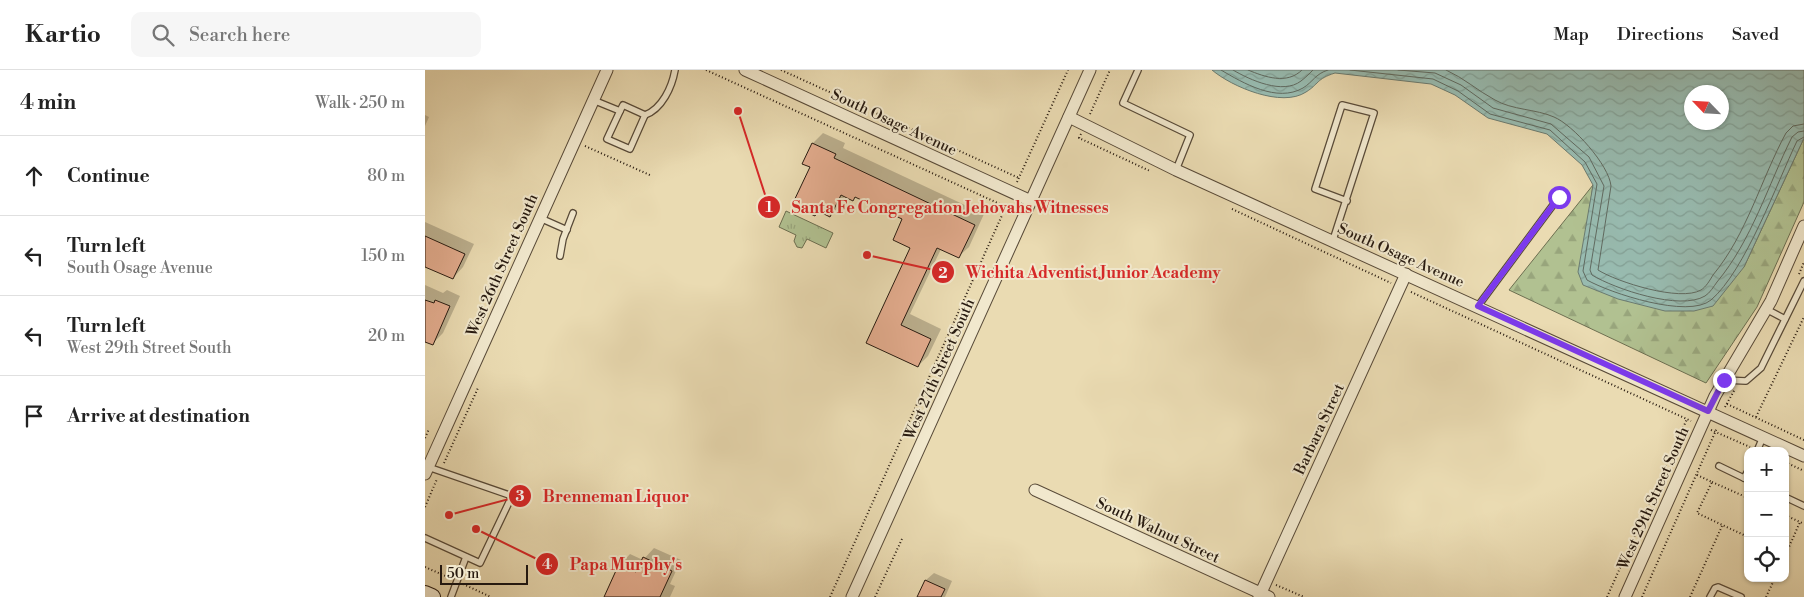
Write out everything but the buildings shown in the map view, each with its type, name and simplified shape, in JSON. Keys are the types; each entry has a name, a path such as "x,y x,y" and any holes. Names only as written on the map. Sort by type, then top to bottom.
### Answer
{"street":[{"name":"West 26th Street South","path":"426,470 607,70"},
{"name":"South Osage Avenue","path":"745,70 1031,201"},
{"name":"West 27th Street South","path":"853,597 1090,70"},
{"name":"South Osage Avenue","path":"1069,117 1176,170 1804,456"},
{"name":"West 29th Street South","path":"1625,597 1708,411 1766,309 1803,232"},
{"name":"Barbara Street","path":"1265,594 1406,274"},
{"name":"South Walnut Street","path":"1035,490 1265,594"},
{"path":"425,594 432,597"}],"lane":[{"path":"645,115 623,105 607,139 631,149 645,115 656,110 660,105 675,70"},
{"path":"1138,70 1123,103 1191,135 1176,170"},
{"path":"593,100 620,111"},
{"path":"1333,240 1347,201 1374,113 1342,105 1315,189 1347,201"},
{"path":"1478,306 1559,197"},
{"path":"560,256 573,213"},
{"path":"540,218 567,230"},
{"path":"1724,380 1747,381 1761,368 1804,281"},
{"path":"1766,309 1785,319"},
{"path":"1759,447 1763,437"},
{"path":"1719,466 1744,478"},
{"path":"425,538 480,563 512,496 441,472 426,470"},
{"path":"1789,499 1804,506"},
{"path":"451,597 466,557"},
{"path":"1710,597 1715,588 1718,587 1741,597"}],"path":[{"path":"706,70 1013,210"},
{"path":"781,70 1019,178"},
{"path":"830,597 1068,70"},
{"path":"585,146 653,176"},
{"path":"1756,417 1804,317"},
{"path":"425,507 481,381"},
{"path":"1726,404 1804,440"},
{"path":"1607,597 1687,419"},
{"path":"425,438 429,429"},
{"path":"1789,464 1804,471"},
{"path":"1697,475 1744,496"},
{"path":"1712,482 1697,514 1744,535"},
{"path":"1789,517 1804,524"},
{"path":"1789,547 1801,522"},
{"path":"1690,597 1723,526"},
{"path":"875,597 902,539"},
{"path":"1767,597 1773,582"},
{"path":"1265,594 1274,585 1304,597"}],"green space":[{"path":"1804,138 1804,202 1757,307 1706,383 1509,290 1593,185 1587,228 1744,267"},
{"path":"786,211 833,233 826,248 807,239 802,248 797,247 794,241 796,235 779,227"}],"water":[{"path":"1212,70 1804,70 1804,138 1744,267 1713,306 1694,311 1665,311 1618,299 1583,285 1578,272 1593,185 1582,165 1547,134 1488,118 1455,95 1431,84 1335,73 1321,80 1306,92 1284,98 1271,97 1244,89"}],"place":[{"name":"Santa Fe Congregation Jehovahs Witnesses","path":"738,111"},
{"name":"Wichita Adventist Junior Academy","path":"867,255"},
{"name":"Brenneman Liquor","path":"449,515"},
{"name":"Papa Murphy's","path":"476,529"}],"route":[{"path":"1559,197 1478,306 1708,411 1724,380"}]}
